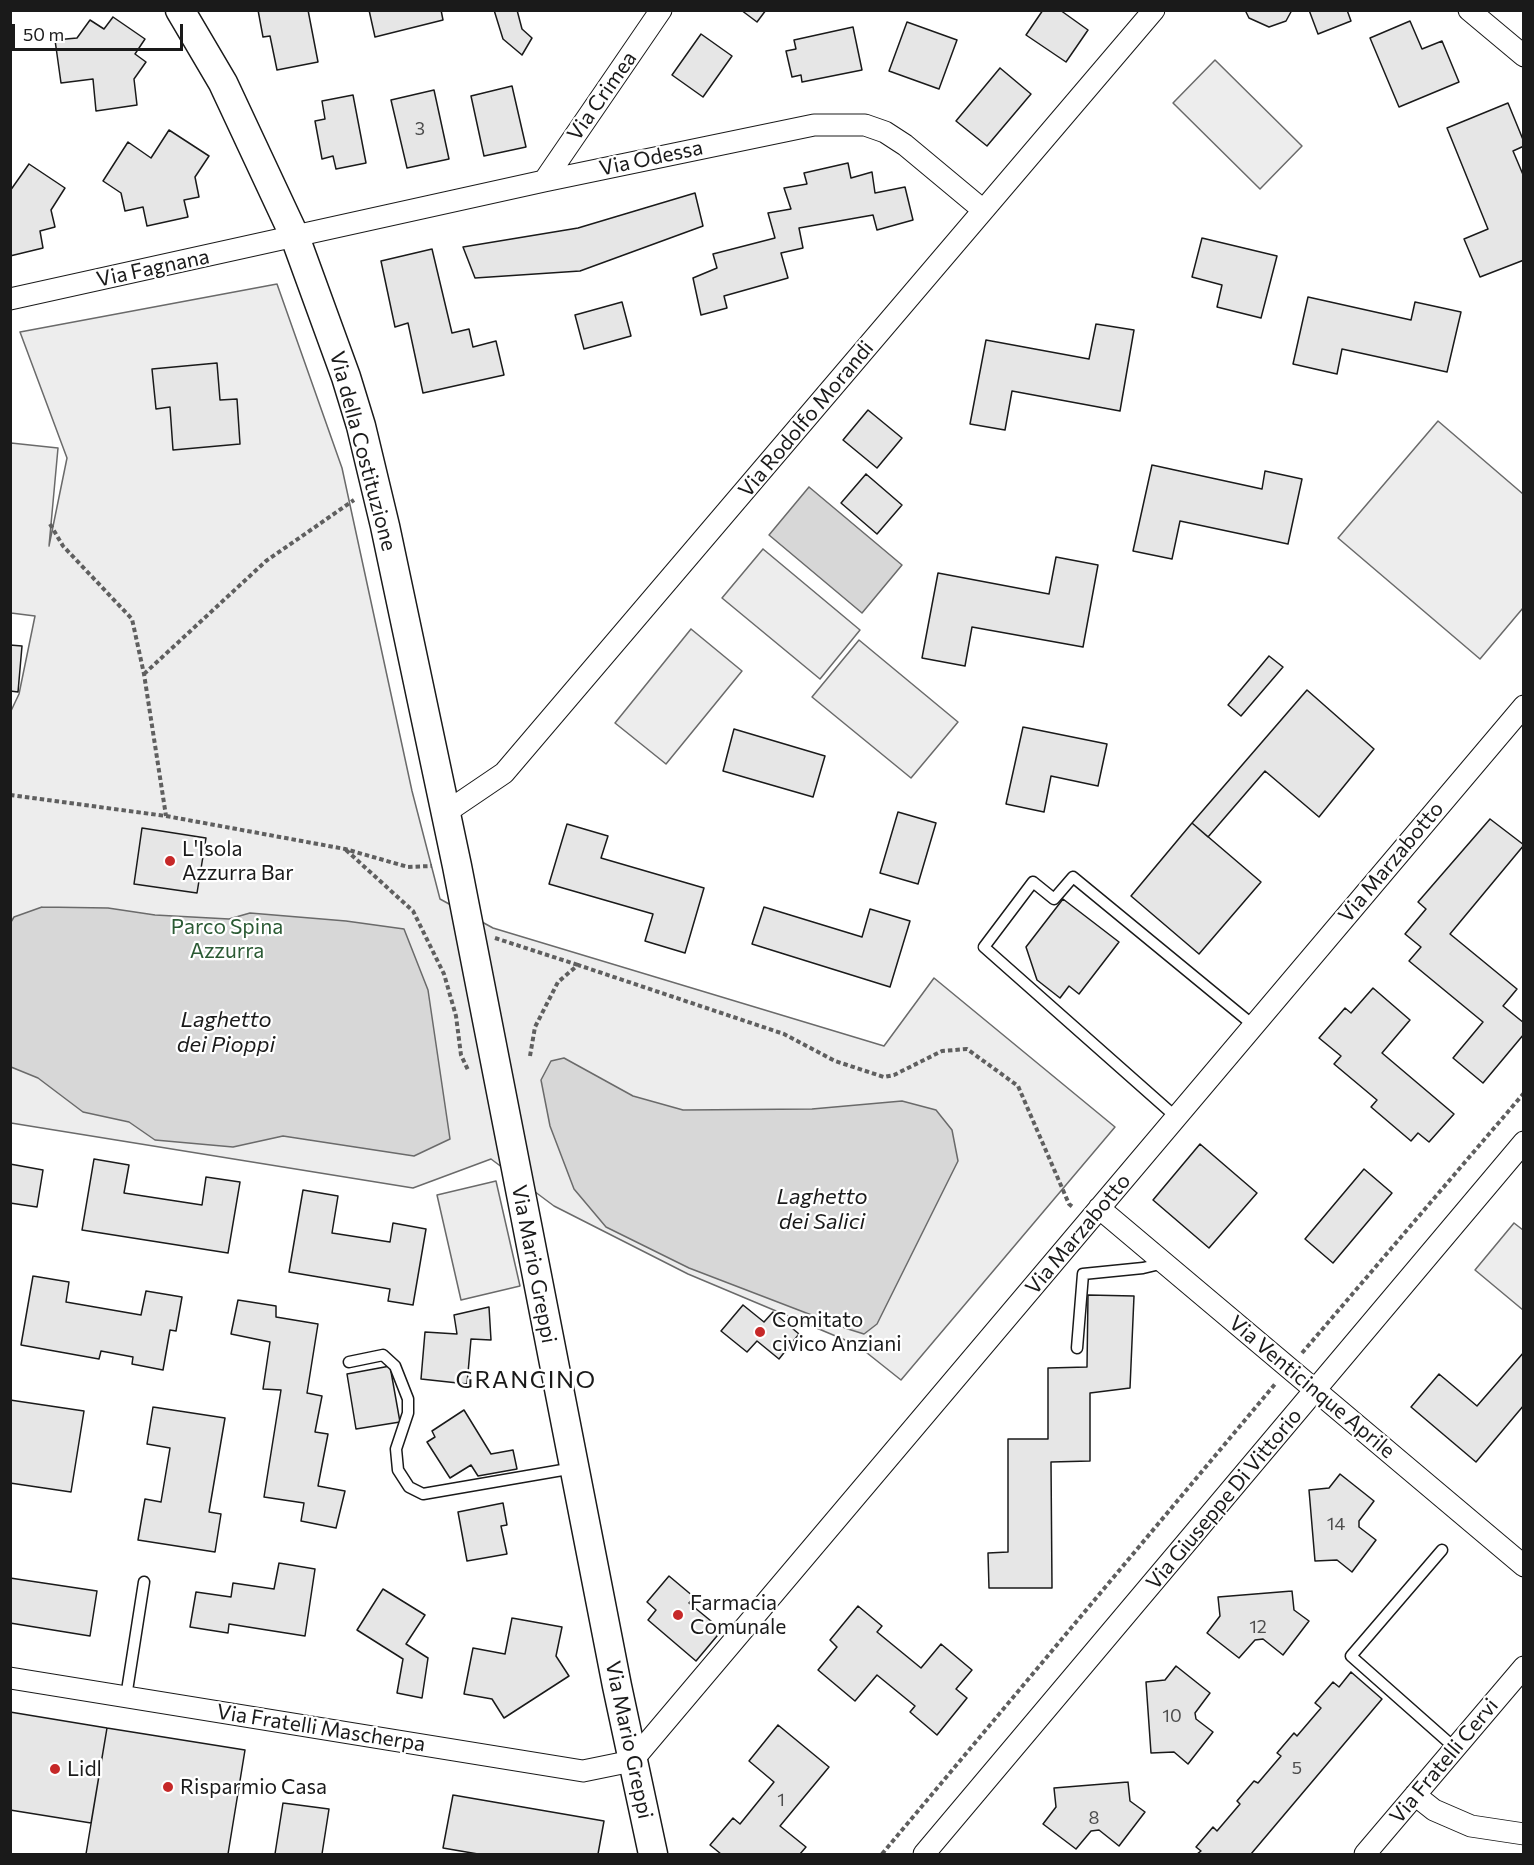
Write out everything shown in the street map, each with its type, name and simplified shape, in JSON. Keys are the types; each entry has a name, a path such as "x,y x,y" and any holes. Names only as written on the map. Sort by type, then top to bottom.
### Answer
{"main road":[{"name":"Via della Costituzione","path":"180,10 223,83 295,237 346,377 376,490 445,813"},
{"name":"Via Mario Greppi","path":"445,813 632,1761 653,1854"}],"street":[{"name":"Via Rodolfo Morandi","path":"445,813 504,773 1154,10"},
{"path":"1469,10 1524,56"},
{"name":"Via Crimea","path":"544,181 658,12"},
{"name":"Via Odessa","path":"295,237 784,130 839,123 865,125 885,132 905,144 983,210"},
{"name":"Via Fagnana","path":"10,299 295,237"},
{"name":"Via Marzabotto","path":"632,1761 1524,706"},
{"name":"Via Giuseppe Di Vittorio","path":"924,1854 1524,1142"},
{"name":"Via Venticinque Aprile","path":"1094,1214 1164,1263 1524,1566"},
{"name":"Via Fratelli Cervi","path":"1365,1854 1524,1667"},
{"name":"Via Fratelli Mascherpa","path":"10,1678 583,1771 632,1761"},
{"path":"1415,1795 1434,1810 1471,1826 1524,1834"}],"lane":[{"path":"1176,1117 984,947 1033,882 1054,899 1073,877 1253,1025"},
{"path":"1077,1348 1083,1274 1143,1268 1164,1263"},
{"path":"349,1362 383,1355 395,1366 408,1399 408,1413 396,1449 398,1470 409,1487 423,1494 574,1468"},
{"path":"1442,1551 1351,1656 1455,1748"},
{"path":"126,1696 144,1582"}],"path":[{"path":"144,674 266,561 348,503 376,490"},
{"path":"50,524 63,546 132,619 144,674 166,816"},
{"path":"10,795 166,816 345,849 408,867 457,866"},
{"path":"345,849 412,911 444,974 456,1016 461,1054 468,1070"},
{"path":"493,928 495,937 784,1034 835,1061 884,1077 894,1075 942,1051 967,1049 1018,1086 1069,1204 1094,1214"},
{"path":"530,1056 535,1027 558,982 578,965"},
{"path":"882,1854 1289,1367 1524,1093"}],"shaded area":[{"path":"1215,60 1302,146 1260,189 1173,103"},
{"name":"Parco Spina Azzurra","path":"277,284 342,468 412,791 440,899 493,928 884,1046 934,978 1115,1127 901,1380 857,1345 688,1274 554,1206 491,1159 413,1188 11,1123 10,713 19,694 35,616 11,613 11,443 58,448 49,546 67,458 20,332"},
{"path":"1438,421 1523,494 1523,608 1480,659 1338,538"},
{"path":"763,549 860,630 820,679 722,598"},
{"path":"691,629 742,671 666,764 615,723"},
{"path":"859,640 958,722 911,778 812,697"},
{"path":"496,1181 520,1286 461,1300 437,1195"},
{"path":"1514,1223 1523,1230 1523,1310 1475,1270"}],"water":[{"path":"809,487 902,565 862,613 769,535"},
{"name":"Laghetto dei Pioppi","path":"42,907 108,908 155,915 229,919 250,913 346,921 404,929 428,990 450,1139 414,1156 283,1136 233,1147 155,1140 129,1122 83,1112 38,1078 11,1067 11,922 14,917"},
{"name":"Laghetto dei Salici","path":"564,1058 633,1096 683,1110 812,1109 902,1101 936,1110 952,1130 958,1161 877,1324 864,1334 848,1329 689,1268 606,1227 574,1189 550,1126 541,1080 551,1061"}],"building":[{"path":"258,10 308,10 318,62 277,70 270,36 263,37"},
{"path":"369,10 441,10 443,20 375,37"},
{"path":"494,10 517,10 522,29 532,38 522,55 503,39"},
{"path":"741,10 766,10 757,22"},
{"path":"1043,10 1060,10 1088,30 1066,62 1026,35"},
{"path":"1245,10 1292,10 1286,21 1269,27 1249,18"},
{"path":"1309,10 1347,10 1351,21 1318,34"},
{"path":"113,17 145,39 135,54 146,62 134,79 137,105 96,111 93,79 61,83 55,40 77,38 90,20 104,29"},
{"path":"1410,21 1422,49 1442,41 1459,82 1399,107 1370,38"},
{"path":"907,22 957,40 939,89 889,71"},
{"path":"853,27 862,70 802,82 801,75 792,77 786,51 796,49 794,40"},
{"path":"701,34 732,56 703,97 672,75"},
{"path":"1000,68 1031,94 987,146 956,121"},
{"path":"512,86 526,147 484,156 471,96"},
{"path":"434,90 449,159 407,168 391,100"},
{"path":"353,95 366,163 336,169 333,156 322,159 315,121 325,119 322,101"},
{"path":"1508,103 1524,142 1524,146 1513,151 1524,177 1524,260 1480,277 1464,239 1488,229 1447,128"},
{"path":"169,130 209,156 195,177 199,197 184,200 188,217 147,226 143,207 125,211 121,193 103,181 128,142 151,158"},
{"path":"848,163 851,178 872,172 875,193 905,187 913,220 877,230 873,215 799,228 803,248 781,253 788,278 724,296 727,308 701,315 693,278 717,268 713,254 775,238 768,213 791,209 784,188 807,184 804,173"},
{"path":"29,164 65,188 51,210 55,227 40,231 43,248 10,256 10,191"},
{"path":"695,193 703,226 580,271 475,278 463,247 578,228"},
{"path":"1202,238 1277,256 1261,318 1217,307 1222,285 1192,277"},
{"path":"432,249 452,333 469,329 473,347 496,341 504,375 423,393 408,323 395,327 381,261"},
{"path":"1308,297 1411,320 1415,302 1461,312 1447,372 1342,349 1337,374 1293,364"},
{"path":"622,302 631,336 584,349 575,315"},
{"path":"1096,324 1134,330 1120,411 1012,391 1005,430 970,424 986,340 1089,359"},
{"path":"217,363 220,400 237,399 240,444 173,450 170,407 156,409 152,369"},
{"path":"868,410 902,438 877,468 843,440"},
{"path":"1152,465 1262,489 1265,471 1302,479 1288,544 1180,521 1172,559 1133,551"},
{"path":"866,474 902,505 877,534 841,503"},
{"path":"1056,557 1098,565 1083,647 972,627 965,666 922,658 938,573 1049,594"},
{"path":"10,645 22,646 18,692 10,691"},
{"path":"1269,656 1283,667 1241,716 1228,705"},
{"path":"1307,690 1374,749 1319,817 1265,771 1208,837 1192,823"},
{"path":"1023,727 1107,744 1098,786 1051,776 1044,812 1006,804"},
{"path":"734,729 825,756 813,797 723,771"},
{"path":"898,812 936,823 918,884 880,873"},
{"path":"1490,819 1524,845 1450,934 1517,989 1503,1006 1524,1023 1524,1034 1483,1083 1453,1058 1483,1022 1409,961 1421,947 1405,934 1426,909 1418,902"},
{"path":"1192,823 1261,882 1199,954 1131,896"},
{"path":"567,824 608,836 601,858 704,888 685,953 645,941 653,914 549,884"},
{"name":"L'Isola Azzurra Bar","path":"142,828 206,838 197,893 134,884"},
{"path":"1063,899 1119,942 1079,994 1069,986 1060,998 1037,980 1026,947"},
{"path":"764,907 862,937 870,909 910,921 890,987 752,944"},
{"path":"1373,988 1410,1020 1382,1053 1454,1114 1429,1142 1418,1133 1411,1141 1371,1107 1377,1100 1334,1064 1341,1056 1319,1038 1345,1008 1351,1013"},
{"path":"1200,1144 1257,1193 1209,1248 1153,1200"},
{"path":"94,1159 129,1165 124,1193 202,1205 206,1177 240,1182 228,1253 82,1230"},
{"path":"10,1164 43,1170 37,1207 10,1203"},
{"path":"1364,1169 1392,1193 1333,1263 1305,1239"},
{"path":"303,1190 338,1196 332,1233 390,1242 393,1223 426,1229 413,1305 388,1301 390,1289 289,1272"},
{"path":"33,1276 69,1282 66,1302 141,1315 146,1291 182,1297 176,1331 170,1330 163,1370 132,1364 133,1357 101,1351 99,1359 21,1345"},
{"path":"1088,1295 1134,1296 1130,1388 1090,1393 1090,1461 1051,1462 1052,1588 989,1588 988,1553 1008,1552 1008,1439 1048,1439 1048,1368 1087,1367"},
{"path":"238,1300 276,1306 276,1317 318,1324 307,1393 322,1396 315,1432 328,1434 318,1486 345,1491 336,1528 301,1521 304,1503 264,1497 281,1390 263,1389 270,1342 231,1334"},
{"name":"Comitato civico Anziani","path":"743,1305 764,1322 773,1312 799,1334 779,1359 757,1341 747,1352 721,1331"},
{"path":"489,1307 491,1340 471,1339 467,1384 421,1379 425,1332 457,1334 454,1315"},
{"path":"1524,1352 1524,1405 1476,1462 1411,1407 1439,1374 1477,1406"},
{"path":"390,1366 400,1422 356,1429 347,1374"},
{"path":"10,1400 84,1411 71,1492 10,1483"},
{"path":"153,1407 225,1418 209,1512 221,1514 215,1552 138,1540 145,1499 161,1502 170,1448 147,1444"},
{"path":"464,1410 491,1454 513,1450 517,1469 478,1476 471,1465 450,1478 427,1442 435,1437 432,1431"},
{"path":"1340,1474 1374,1501 1359,1521 1359,1527 1376,1540 1352,1572 1337,1560 1315,1561 1309,1490 1329,1488"},
{"path":"503,1503 507,1525 501,1526 507,1554 467,1561 458,1512"},
{"path":"279,1563 315,1569 305,1636 229,1624 228,1633 190,1627 196,1592 231,1597 233,1583 274,1589"},
{"name":"Farmacia Comunale","path":"669,1576 694,1597 689,1603 722,1630 696,1661 648,1620 656,1610 647,1602"},
{"path":"10,1578 97,1591 90,1636 10,1623"},
{"path":"383,1589 425,1615 406,1644 428,1658 422,1698 397,1693 403,1659 357,1630"},
{"path":"1292,1591 1294,1610 1309,1621 1283,1655 1263,1639 1255,1640 1239,1658 1207,1633 1220,1616 1218,1597"},
{"path":"858,1606 882,1626 877,1632 921,1668 941,1644 972,1670 956,1689 967,1698 937,1735 910,1712 915,1706 877,1675 855,1701 818,1670 837,1647 830,1640"},
{"path":"512,1618 562,1627 556,1656 569,1676 504,1718 492,1699 464,1694 473,1648 505,1654"},
{"path":"1176,1666 1210,1693 1195,1713 1196,1719 1213,1732 1188,1764 1174,1752 1151,1753 1146,1682 1165,1680"},
{"path":"1351,1672 1382,1699 1251,1854 1197,1854 1201,1851 1196,1847 1213,1827 1217,1831 1240,1804 1237,1801 1254,1781 1258,1783 1281,1756 1277,1753 1294,1733 1297,1736 1321,1708 1315,1703 1333,1682 1339,1687"},
{"name":"Lidl","path":"10,1712 107,1728 91,1823 10,1810"},
{"path":"778,1725 829,1767 780,1826 806,1847 800,1854 721,1854 710,1845 733,1818 740,1824 774,1782 749,1761"},
{"name":"Risparmio Casa","path":"107,1728 245,1750 228,1854 86,1854"},
{"path":"1128,1782 1130,1801 1145,1812 1119,1846 1099,1830 1091,1831 1076,1849 1043,1824 1056,1807 1054,1788"},
{"path":"453,1795 604,1821 598,1854 478,1854 443,1848"},
{"path":"283,1803 329,1809 322,1854 275,1854"}],"place":[{"name":"L'Isola Azzurra Bar","path":"170,861"},
{"name":"Comitato civico Anziani","path":"760,1332"},
{"name":"Farmacia Comunale","path":"678,1615"},
{"name":"Lidl","path":"55,1769"},
{"name":"Risparmio Casa","path":"168,1787"}],"district":[{"name":"GRANCINO","path":"526,1380"}]}
